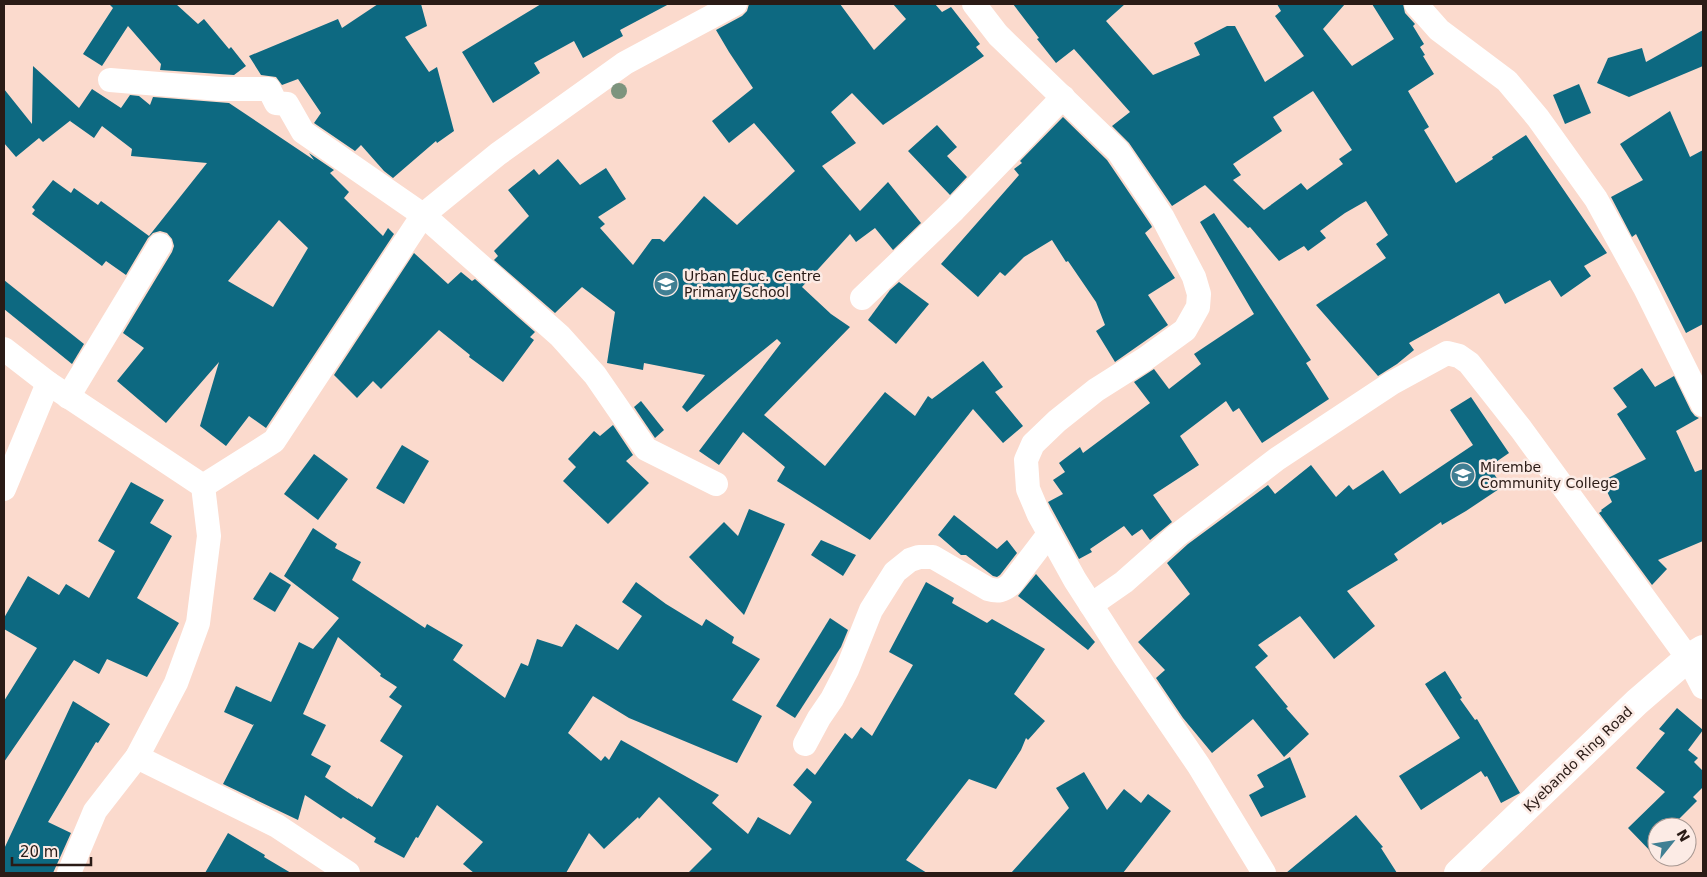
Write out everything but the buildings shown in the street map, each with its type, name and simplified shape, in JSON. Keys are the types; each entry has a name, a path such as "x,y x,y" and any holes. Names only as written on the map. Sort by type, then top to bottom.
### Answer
{"street":[{"path":"203,486 274,441 423,215 498,154 625,62 735,4"},
{"path":"974,4 998,35 1118,151 1163,218 1194,277 1199,294 1198,307 1185,330 1146,359 1096,390 1057,421 1033,444 1026,460 1028,489 1049,534 1091,605 1198,766 1264,873"},
{"path":"1416,4 1439,30 1507,81 1538,118 1596,199 1645,288 1703,405"},
{"path":"110,80 220,89 269,89 276,104 287,104 303,132 423,215 560,336 595,375 646,449 716,484"},
{"path":"862,298 954,210 1063,97"},
{"path":"68,397 160,245"},
{"path":"4,349 68,397 203,486 209,536 198,623 176,683 137,758 95,811 69,873"},
{"path":"1091,605 1124,582 1176,536 1277,459 1392,383 1447,353 1459,356 1469,363 1696,654 1703,687"},
{"path":"4,489 48,383"},
{"path":"805,744 847,670 871,610 895,572 910,560 919,557 933,557 988,589 997,592 1011,584 1049,534"},
{"name":"Kyebando Ring Road","path":"1458,873 1637,702 1696,654"},
{"path":"137,758 277,826 348,873"}],"place":[{"name":"Urban Educ. Centre Primary School","path":"666,284"},
{"name":"Mirembe Community College","path":"1463,475"}]}
